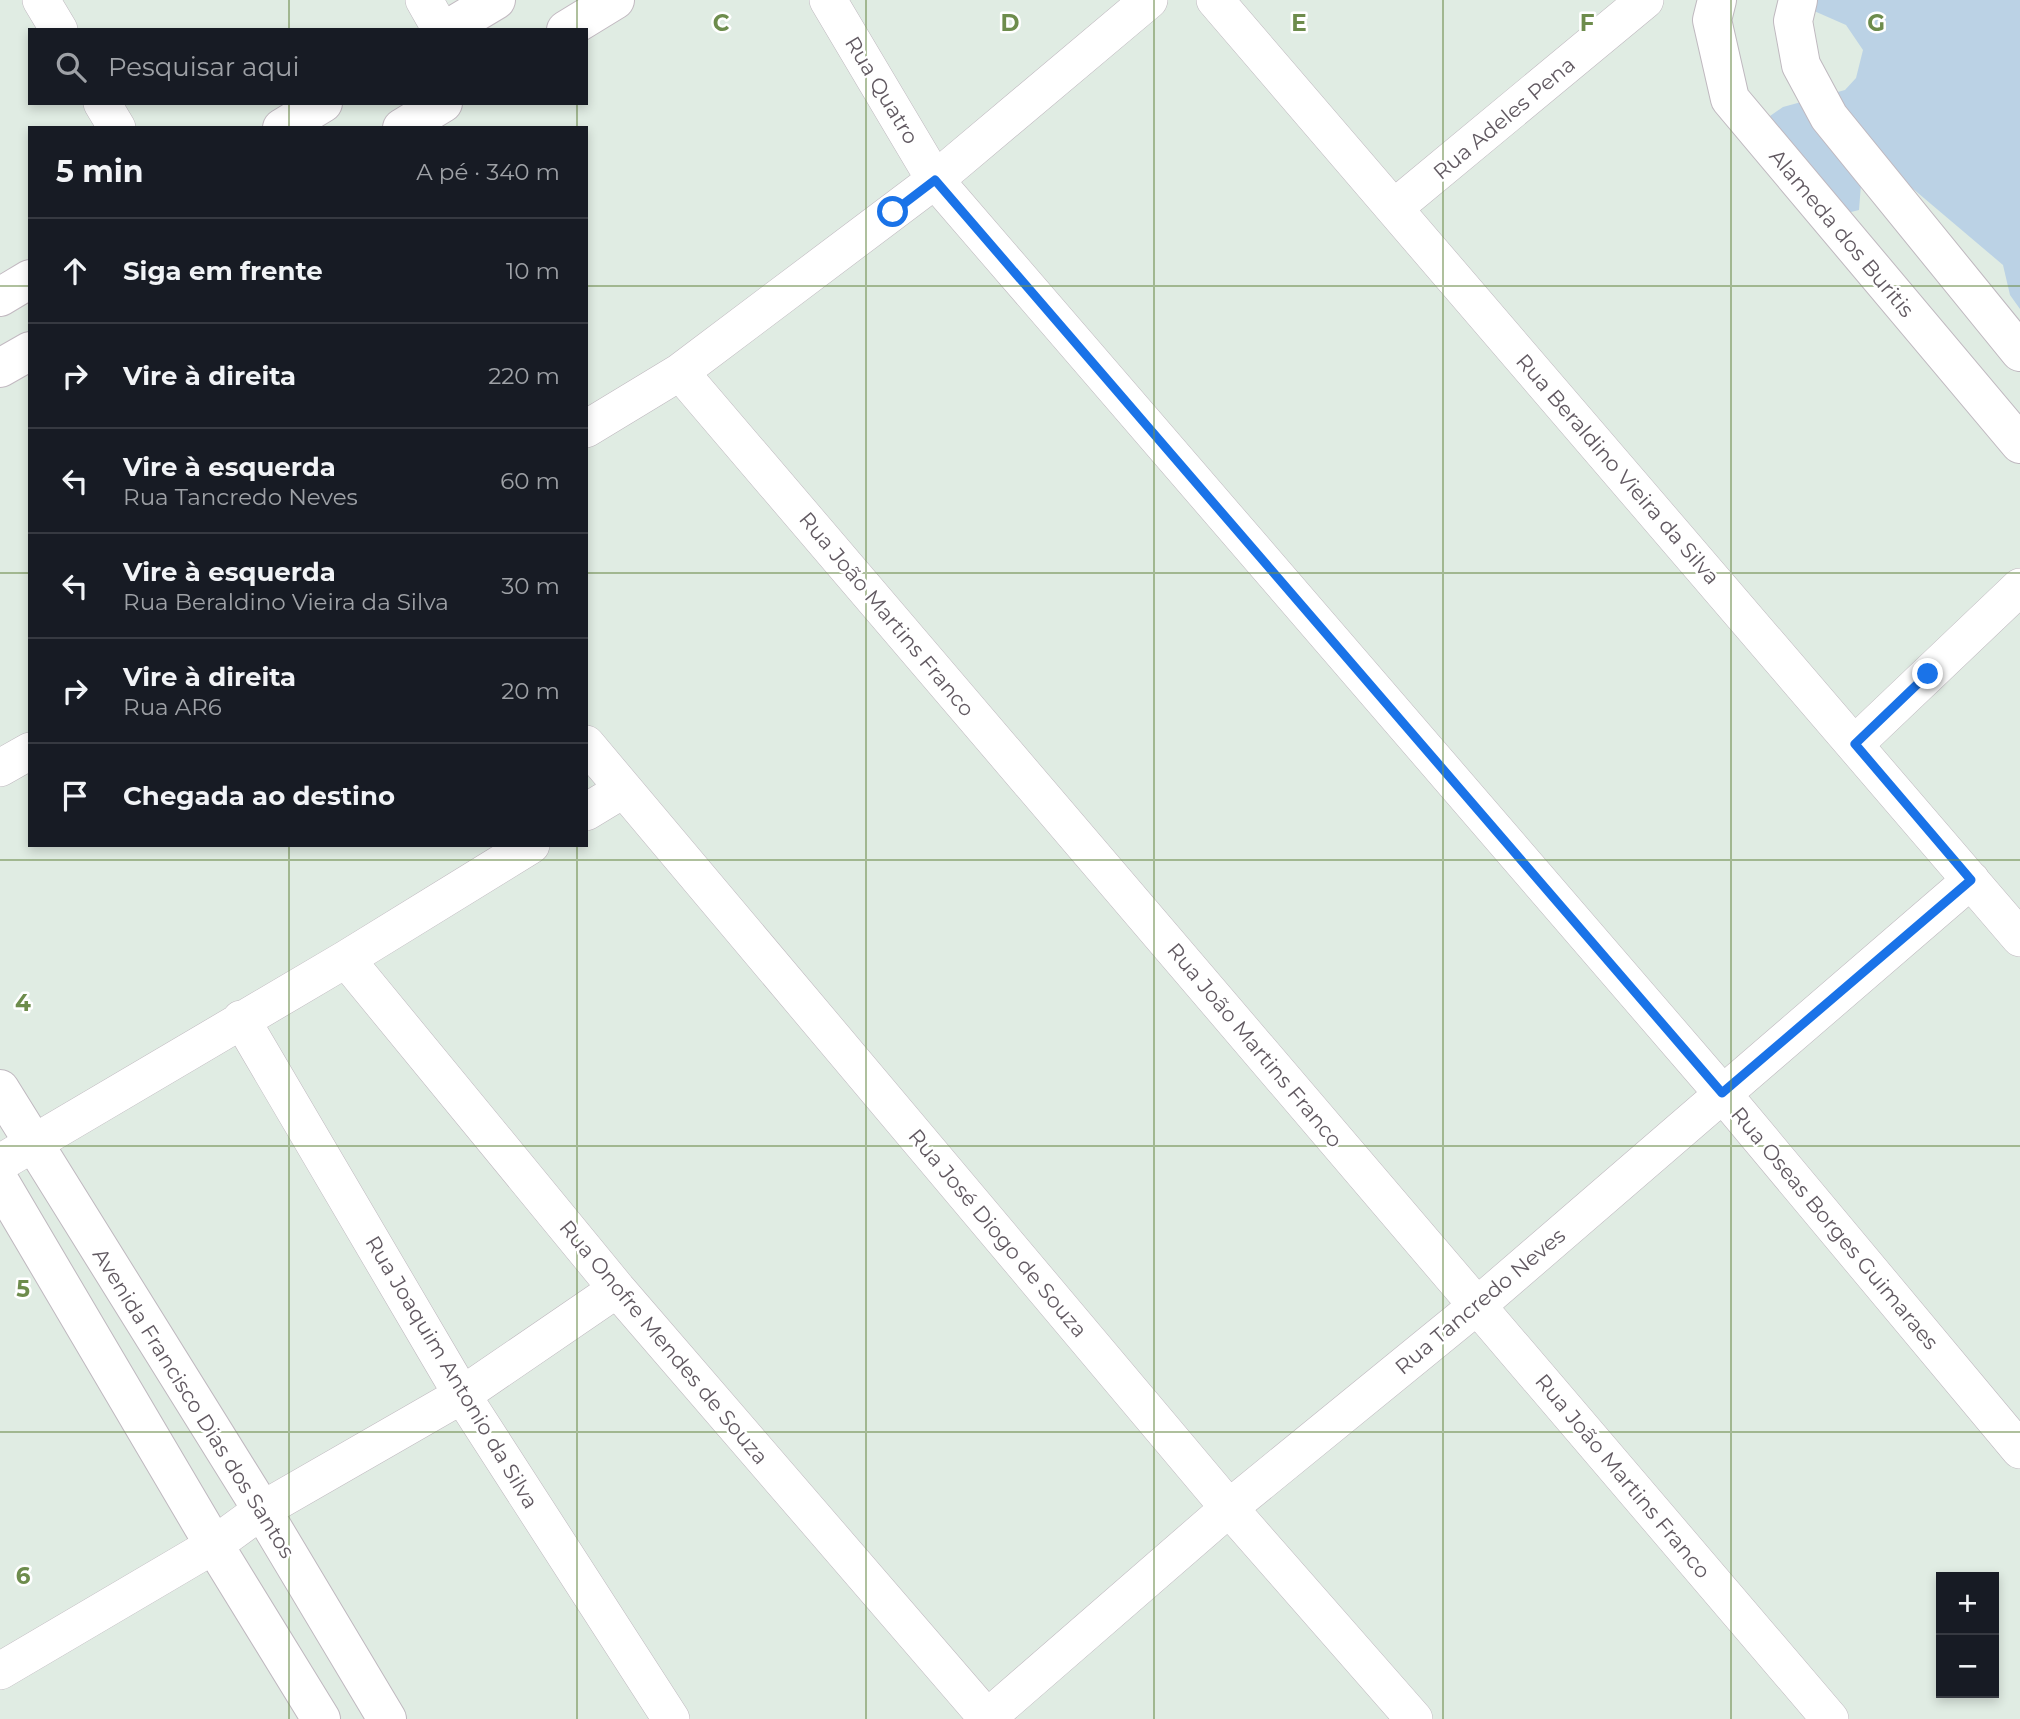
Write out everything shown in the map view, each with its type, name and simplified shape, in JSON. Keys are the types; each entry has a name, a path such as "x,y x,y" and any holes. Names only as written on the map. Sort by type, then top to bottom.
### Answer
{"street":[{"path":"41,0 58,28"},
{"path":"424,0 443,28"},
{"path":"447,28 496,0"},
{"path":"569,28 615,0"},
{"name":"Rua Quatro","path":"828,0 935,180"},
{"path":"588,428 680,372 935,180 1149,0"},
{"name":"Rua Beraldino Vieira da Silva","path":"1215,0 2020,938"},
{"name":"Rua Adeles Pena","path":"1395,208 1645,0"},
{"name":"Alameda dos Buritis","path":"1717,0 1712,20 1730,99 2020,444"},
{"path":"1798,0 1793,21 1801,65 1829,117 2020,352"},
{"path":"103,105 116,126"},
{"path":"285,126 320,105"},
{"path":"405,126 440,105"},
{"name":"Rua Oseas Borges Guimaraes","path":"935,180 1722,1093 2020,1450"},
{"path":"0,297 28,280"},
{"path":"0,368 28,352"},
{"name":"Rua João Martins Franco","path":"680,372 1830,1719"},
{"path":"1855,744 2020,587"},
{"name":"Rua José Diogo de Souza","path":"588,746 1229,1508 1414,1719"},
{"path":"0,768 28,752"},
{"path":"588,811 624,789"},
{"path":"0,1163 31,1142 346,959 528,847"},
{"name":"Rua Tancredo Neves","path":"987,1719 1229,1508 1478,1306 1971,880"},
{"name":"Rua Onofre Mendes de Souza","path":"346,959 617,1289 987,1719"},
{"name":"Rua Joaquim Antonio da Silva","path":"241,1019 463,1395 671,1719"},
{"name":"Avenida Francisco Dias dos Santos","path":"0,1089 262,1510 387,1719"},
{"path":"0,1182 320,1719"},
{"path":"0,1671 214,1545 262,1510 463,1395 617,1289"}],"shaded area":[{"path":"1789,0 2020,0 2020,309 2010,295 2003,265 1879,160 1863,159 1859,210 1843,214 1770,116 1783,107 1845,90 1856,78 1863,50 1846,25"}],"route":[{"path":"893,212 935,180 1722,1093 1971,880 1855,744 1928,674"}]}
